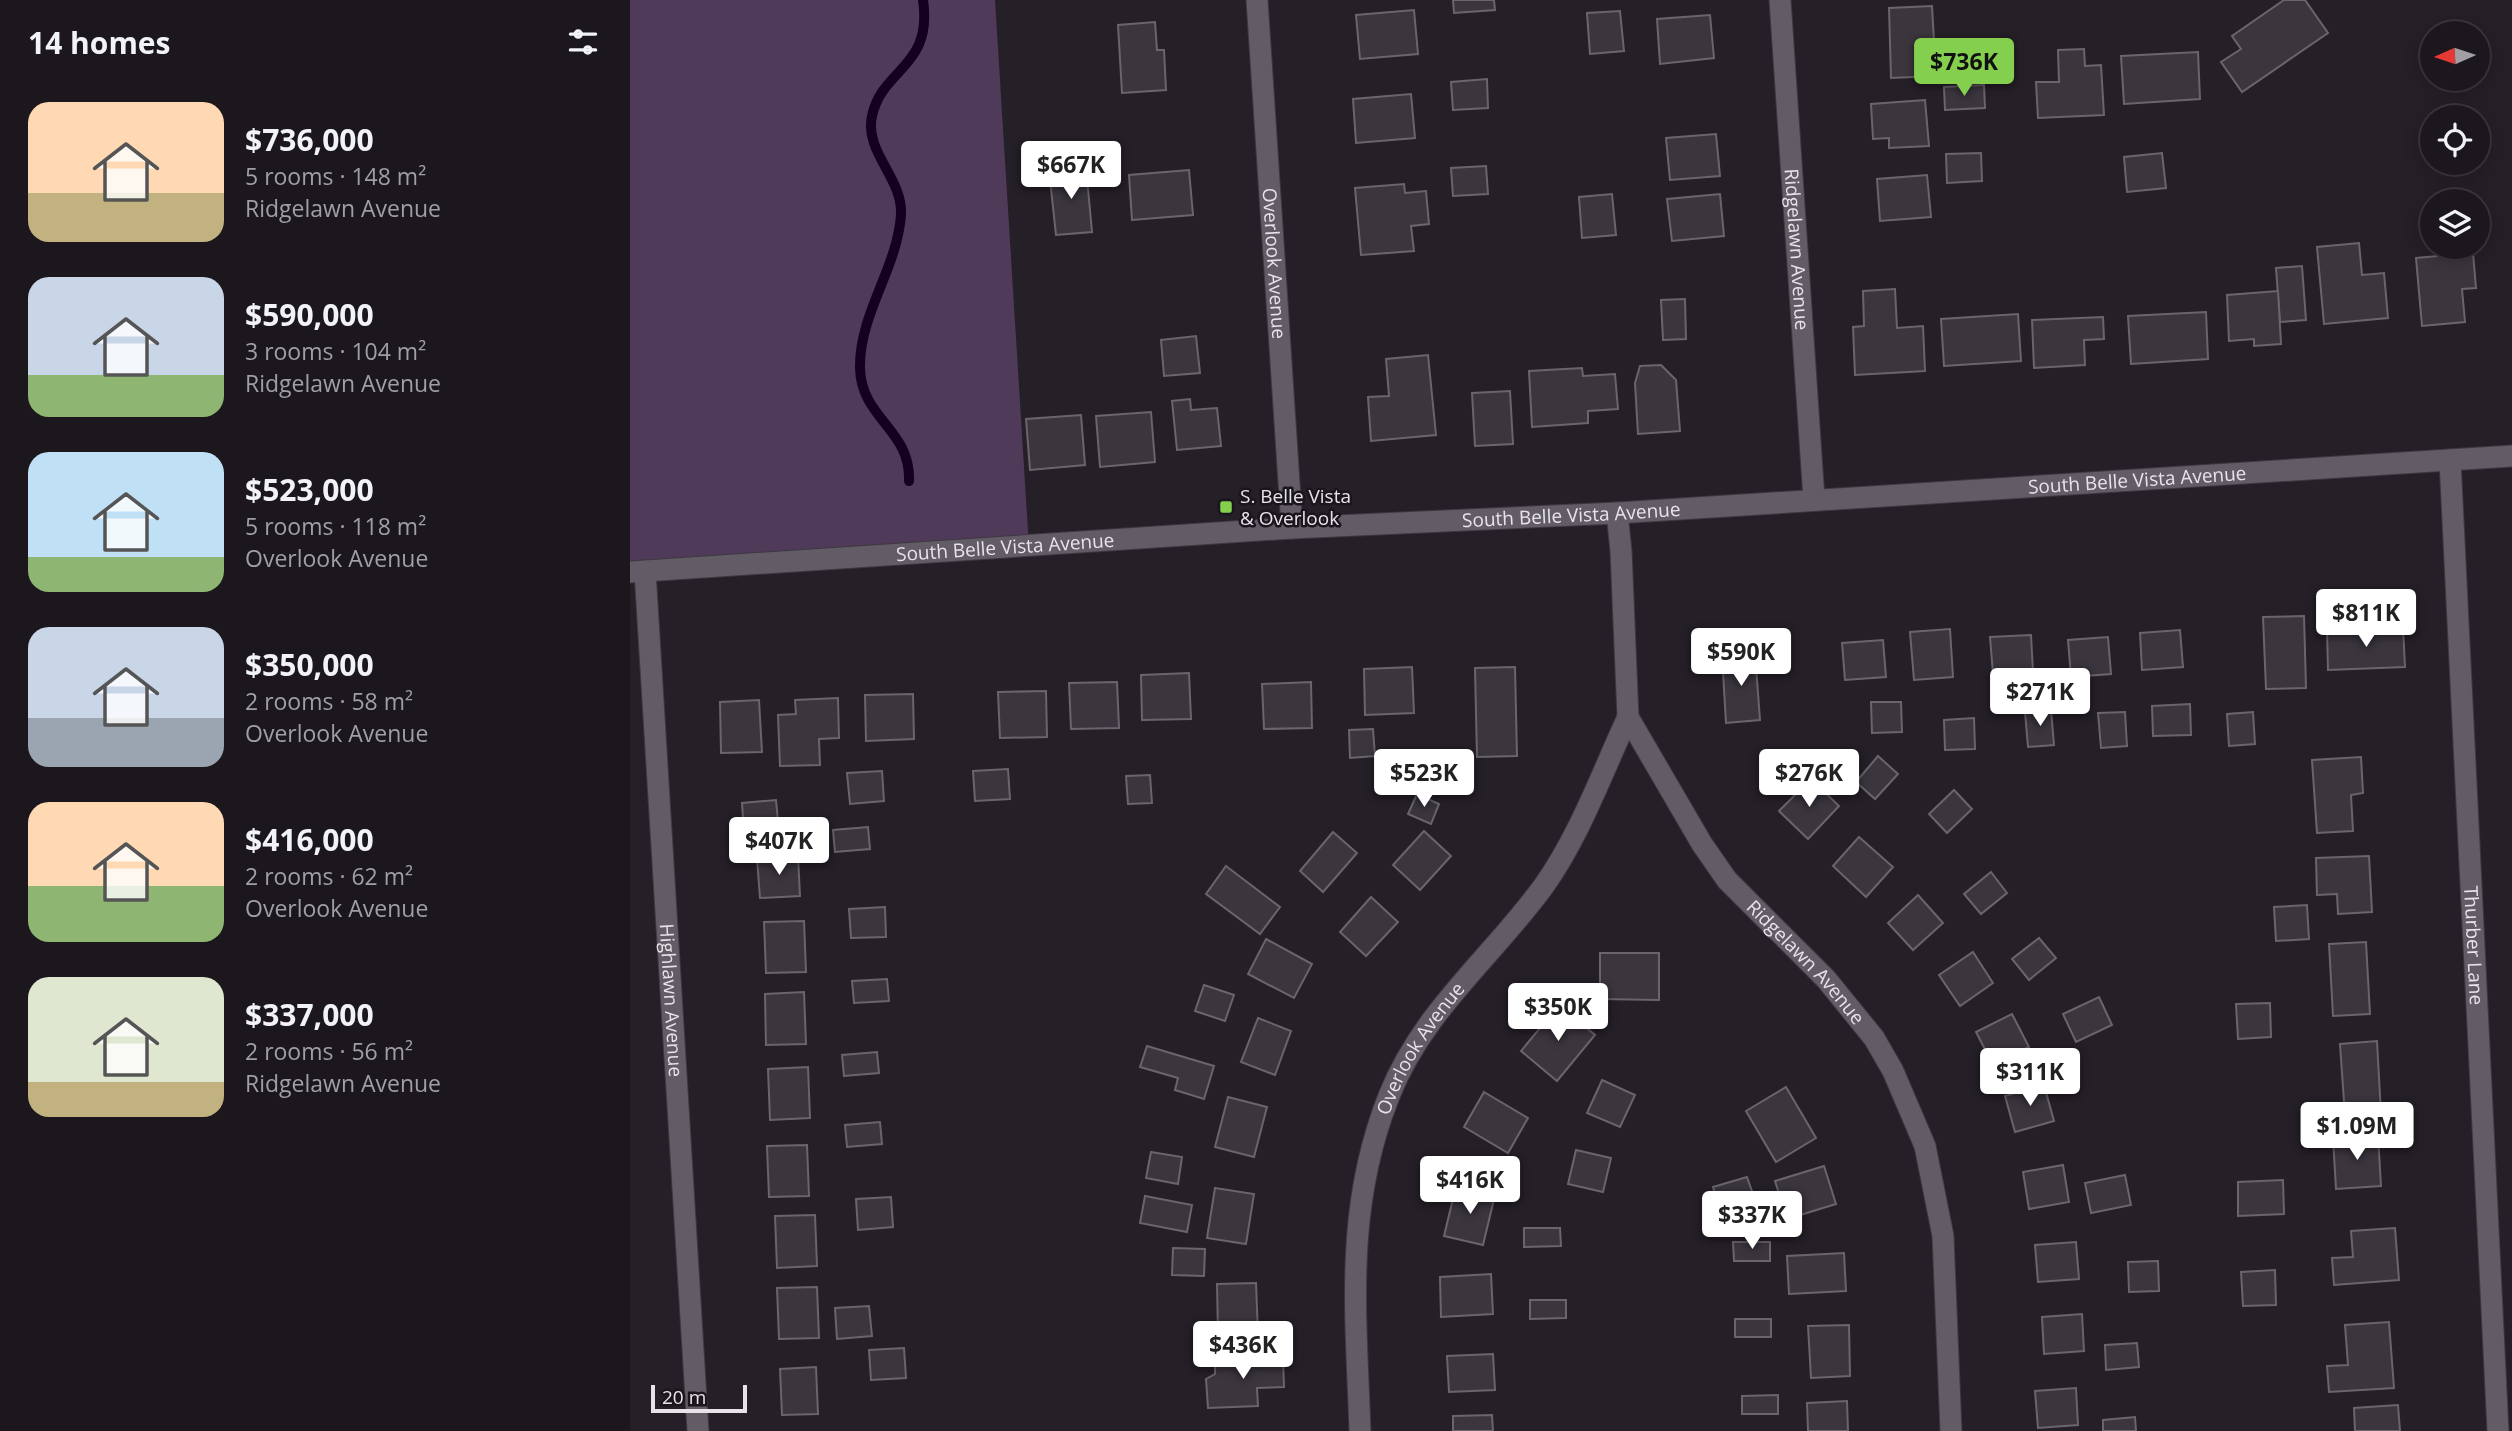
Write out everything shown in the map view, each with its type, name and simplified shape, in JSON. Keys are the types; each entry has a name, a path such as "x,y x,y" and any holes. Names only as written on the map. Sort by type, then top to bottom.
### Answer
{"street":[{"name":"Overlook Avenue","path":"1257,0 1292,528"},
{"name":"Ridgelawn Avenue","path":"1780,0 1814,499"},
{"name":"South Belle Vista Avenue","path":"638,572 1292,528 1617,513 2512,456"},
{"name":"Thurber Lane","path":"2450,460 2498,1431"},
{"name":"Ridgelawn Avenue","path":"1617,513 1628,717 1727,880 1850,1007 1886,1060 1913,1115 1934,1184 1943,1236 1951,1431"},
{"name":"Highlawn Avenue","path":"638,572 698,1431"},
{"name":"Overlook Avenue","path":"1360,1431 1354,1270 1356,1225 1372,1149 1390,1095 1432,1017 1544,886 1572,835 1628,717"}],"shaded area":[{"path":"630,0 995,0 1029,547 630,572"}],"building":[{"path":"1453,0 1494,0 1495,10 1454,13"},
{"path":"2284,0 2305,0 2328,33 2242,92 2221,62 2241,49 2232,36"},
{"path":"1932,6 1936,76 1891,78 1889,8"},
{"path":"1414,10 1418,54 1360,59 1356,15"},
{"path":"1620,11 1624,51 1590,54 1587,13"},
{"path":"1710,15 1714,58 1660,64 1657,19"},
{"path":"1155,22 1157,50 1164,50 1166,90 1122,93 1118,25"},
{"path":"2084,49 2085,66 2101,65 2104,115 2038,118 2036,82 2059,82 2058,50"},
{"path":"2198,52 2200,99 2124,104 2121,56"},
{"path":"1487,79 1488,108 1453,110 1451,82"},
{"path":"1984,85 1985,108 1945,110 1944,87"},
{"path":"1411,94 1415,138 1356,143 1353,99"},
{"path":"1925,100 1929,146 1889,148 1889,138 1873,139 1871,104"},
{"path":"1716,134 1720,176 1670,180 1666,138"},
{"path":"1981,153 1982,181 1947,183 1946,154"},
{"path":"2162,153 2166,188 2127,192 2124,157"},
{"path":"1486,166 1488,194 1453,196 1451,168"},
{"path":"1086,167 1092,232 1056,235 1049,170"},
{"path":"1189,170 1193,215 1132,220 1129,175"},
{"path":"1927,175 1931,217 1880,221 1877,179"},
{"path":"1404,184 1405,193 1426,191 1429,224 1411,226 1414,251 1361,255 1355,188"},
{"path":"1612,194 1616,235 1582,238 1579,197"},
{"path":"1720,194 1724,236 1672,241 1667,199"},
{"path":"2359,243 2362,275 2384,273 2388,318 2324,324 2317,247"},
{"path":"2416,258 2474,259 2476,288 2462,289 2465,322 2422,326"},
{"path":"2302,266 2306,320 2280,322 2276,268"},
{"path":"1895,289 1897,328 1923,326 1925,371 1855,375 1853,327 1864,326 1863,291"},
{"path":"2278,291 2281,344 2254,346 2254,339 2229,341 2227,295"},
{"path":"1685,299 1686,339 1663,340 1661,300"},
{"path":"2206,312 2208,359 2131,364 2128,316"},
{"path":"2018,314 2021,361 1944,366 1941,319"},
{"path":"2103,317 2104,339 2084,340 2085,365 2034,368 2032,320"},
{"path":"1196,336 1200,373 1164,376 1161,340"},
{"path":"1428,355 1436,435 1371,441 1368,397 1389,396 1386,359"},
{"path":"1661,365 1676,380 1680,431 1638,434 1635,383 1640,366"},
{"path":"1582,368 1583,376 1615,374 1618,409 1588,411 1588,423 1532,427 1529,371"},
{"path":"1510,391 1513,444 1475,446 1472,393"},
{"path":"1190,399 1191,410 1217,408 1221,446 1177,450 1172,401"},
{"path":"1151,412 1155,462 1100,467 1096,416"},
{"path":"1081,415 1085,465 1030,470 1026,419"},
{"path":"2304,616 2306,688 2266,689 2263,617"},
{"path":"2403,627 2405,667 2328,670 2327,630"},
{"path":"1950,629 1953,677 1914,680 1910,632"},
{"path":"2180,630 2183,667 2142,670 2140,633"},
{"path":"2031,635 2033,672 1993,674 1990,637"},
{"path":"2108,637 2111,674 2071,677 2068,640"},
{"path":"1883,640 1886,677 1845,680 1842,643"},
{"path":"1755,653 1760,720 1726,723 1722,655"},
{"path":"1412,667 1414,713 1365,715 1364,669"},
{"path":"1515,667 1517,756 1477,757 1475,668"},
{"path":"1189,673 1191,719 1142,720 1141,675"},
{"path":"1117,682 1119,728 1071,729 1069,683"},
{"path":"1311,682 1312,728 1264,729 1262,684"},
{"path":"1046,691 1047,737 1000,738 998,692"},
{"path":"913,694 914,739 866,741 865,695"},
{"path":"838,698 839,738 819,739 820,765 780,766 778,715 796,714 795,700"},
{"path":"759,700 762,752 721,753 720,702"},
{"path":"1871,702 1901,702 1902,732 1872,733"},
{"path":"2190,704 2191,735 2153,736 2152,706"},
{"path":"2051,710 2054,745 2028,747 2025,712"},
{"path":"2125,712 2127,746 2101,748 2098,713"},
{"path":"2253,712 2255,744 2229,746 2227,714"},
{"path":"1974,718 1975,749 1945,750 1944,720"},
{"path":"1373,729 1375,756 1350,758 1349,730"},
{"path":"1878,756 1898,774 1875,799 1856,782"},
{"path":"2361,757 2363,793 2351,795 2353,831 2317,833 2312,760"},
{"path":"1008,769 1010,799 975,801 973,771"},
{"path":"882,771 884,801 850,804 847,773"},
{"path":"1150,775 1152,803 1128,804 1126,776"},
{"path":"1811,779 1839,806 1808,839 1779,811"},
{"path":"1954,790 1972,809 1947,833 1929,814"},
{"path":"1417,794 1439,804 1431,824 1408,814"},
{"path":"776,800 779,831 744,833 742,803"},
{"path":"868,827 870,849 835,852 833,830"},
{"path":"1424,831 1451,856 1420,890 1393,865"},
{"path":"1333,832 1357,853 1323,892 1300,871"},
{"path":"1859,837 1893,867 1866,897 1833,866"},
{"path":"798,856 800,896 760,898 757,858"},
{"path":"2369,856 2372,912 2338,914 2337,894 2317,895 2316,858"},
{"path":"1226,866 1280,907 1260,934 1206,894"},
{"path":"1991,872 2007,893 1981,914 1964,894"},
{"path":"1918,895 1943,923 1913,950 1888,923"},
{"path":"1371,897 1398,922 1366,956 1340,932"},
{"path":"2307,905 2309,939 2276,941 2274,907"},
{"path":"885,907 886,937 851,938 849,909"},
{"path":"804,921 806,972 766,973 764,922"},
{"path":"2039,938 2056,958 2029,980 2012,959"},
{"path":"1266,939 1312,964 1294,998 1248,974"},
{"path":"2366,942 2370,1014 2333,1016 2329,944"},
{"path":"1973,952 1993,983 1960,1006 1939,975"},
{"path":"1600,953 1659,953 1659,1000 1600,999"},
{"path":"887,979 889,1001 854,1003 852,981"},
{"path":"1204,985 1234,995 1225,1021 1195,1011"},
{"path":"804,992 806,1044 766,1045 765,994"},
{"path":"2099,997 2112,1025 2076,1042 2063,1014"},
{"path":"2270,1003 2271,1037 2238,1039 2236,1004"},
{"path":"1559,1005 1595,1035 1557,1081 1521,1051"},
{"path":"2012,1014 2029,1047 1993,1065 1976,1032"},
{"path":"1258,1018 1291,1031 1275,1075 1241,1062"},
{"path":"2377,1041 2381,1114 2345,1116 2340,1044"},
{"path":"1147,1046 1214,1066 1204,1099 1175,1090 1178,1078 1140,1067"},
{"path":"877,1052 879,1073 844,1076 842,1055"},
{"path":"808,1067 810,1118 770,1120 768,1069"},
{"path":"1602,1080 1635,1095 1620,1127 1587,1113"},
{"path":"2044,1085 2054,1121 2015,1132 2005,1096"},
{"path":"1786,1087 1816,1138 1776,1162 1746,1111"},
{"path":"1484,1092 1528,1118 1508,1153 1464,1127"},
{"path":"1228,1097 1267,1107 1254,1157 1215,1147"},
{"path":"880,1122 882,1144 847,1147 845,1125"},
{"path":"2378,1135 2381,1186 2336,1189 2333,1138"},
{"path":"807,1145 809,1196 769,1197 767,1146"},
{"path":"1576,1150 1611,1158 1603,1192 1568,1184"},
{"path":"1151,1152 1182,1157 1178,1184 1146,1178"},
{"path":"2063,1165 2069,1202 2029,1209 2023,1172"},
{"path":"1824,1166 1836,1204 1787,1219 1775,1181"},
{"path":"2125,1175 2131,1205 2091,1213 2085,1183"},
{"path":"1747,1177 1753,1194 1718,1205 1713,1187"},
{"path":"2283,1180 2284,1214 2238,1216 2238,1182"},
{"path":"1456,1186 1495,1195 1483,1245 1444,1236"},
{"path":"1215,1188 1254,1194 1246,1244 1207,1238"},
{"path":"1145,1196 1192,1205 1187,1232 1140,1223"},
{"path":"891,1197 893,1227 858,1230 856,1199"},
{"path":"815,1215 817,1266 777,1268 775,1216"},
{"path":"1524,1228 1560,1228 1561,1246 1524,1247"},
{"path":"2395,1228 2399,1280 2334,1285 2332,1258 2353,1257 2351,1231"},
{"path":"1733,1242 1770,1242 1770,1261 1734,1261"},
{"path":"2076,1242 2079,1279 2038,1282 2035,1245"},
{"path":"1173,1248 1205,1249 1204,1276 1172,1275"},
{"path":"1844,1253 1846,1291 1789,1294 1787,1256"},
{"path":"2158,1261 2159,1291 2129,1292 2128,1262"},
{"path":"2275,1270 2276,1305 2243,1306 2241,1272"},
{"path":"1491,1274 1493,1314 1441,1317 1440,1277"},
{"path":"1256,1283 1258,1334 1218,1335 1217,1284"},
{"path":"817,1287 819,1338 779,1339 777,1288"},
{"path":"1530,1300 1566,1300 1566,1318 1530,1319"},
{"path":"869,1306 872,1336 837,1339 835,1308"},
{"path":"2082,1314 2084,1351 2044,1354 2042,1317"},
{"path":"1735,1319 1771,1319 1771,1337 1735,1337"},
{"path":"2389,1322 2394,1388 2329,1392 2327,1366 2348,1365 2345,1325"},
{"path":"1849,1325 1850,1376 1811,1378 1808,1326"},
{"path":"2137,1343 2139,1367 2106,1370 2105,1345"},
{"path":"904,1348 906,1378 871,1380 869,1350"},
{"path":"1493,1354 1495,1390 1449,1392 1447,1356"},
{"path":"1283,1357 1284,1387 1257,1388 1258,1406 1208,1408 1206,1379 1215,1374 1215,1359"},
{"path":"816,1367 818,1414 782,1415 780,1369"},
{"path":"2076,1388 2078,1425 2038,1428 2035,1391"},
{"path":"1778,1395 1778,1414 1742,1414 1742,1396"},
{"path":"1847,1401 1848,1431 1808,1431 1807,1403"},
{"path":"2398,1405 2400,1431 2355,1431 2354,1408"},
{"path":"1492,1415 1493,1431 1453,1431 1453,1416"},
{"path":"2135,1417 2136,1431 2103,1431 2103,1420"}],"waterway":[{"path":"909,481 908,463 902,449 868,400 862,385 860,368 865,329 893,254 901,215 896,189 873,141 872,116 877,100 914,54 921,40 924,23 923,0"}],"place":[{"name":"S. Belle Vista & Overlook","path":"1226,507"}]}
